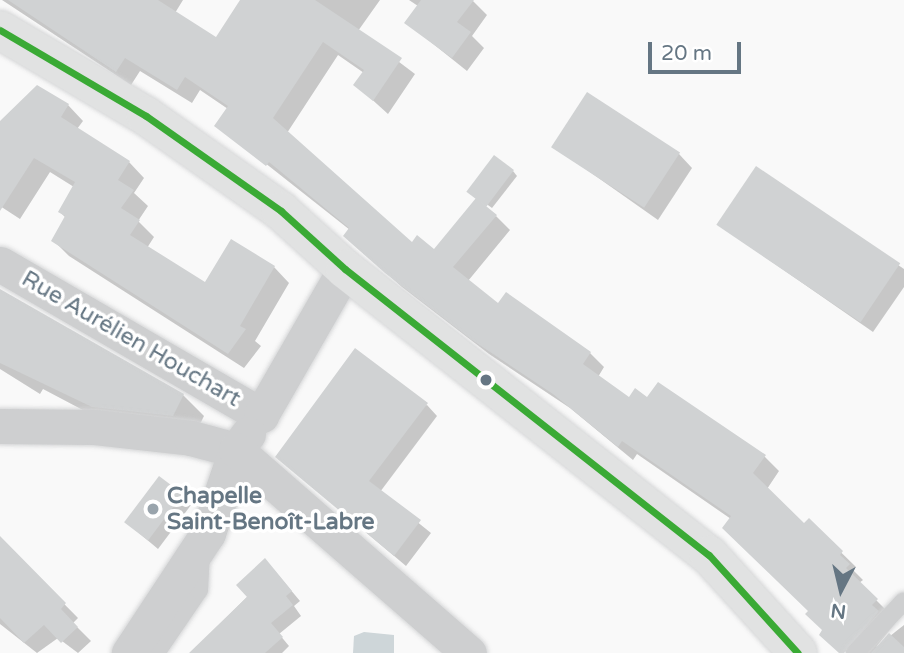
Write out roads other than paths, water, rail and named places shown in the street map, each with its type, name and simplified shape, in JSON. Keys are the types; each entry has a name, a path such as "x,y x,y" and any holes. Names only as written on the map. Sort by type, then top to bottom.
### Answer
{"main road":[{"path":"0,30 163,127 281,211 345,269 709,555 798,653"}],"street":[{"name":"Rue Aurélien Houchart","path":"0,264 261,415 345,269"},
{"path":"129,653 208,533 236,450 261,415"},
{"path":"0,426 95,427 191,438 236,450 469,653"}],"lane":[{"path":"156,653 199,590 198,569 208,533"},
{"path":"855,653 904,601"}],"place":[{"name":"Chapelle Saint-Benoît-Labre","path":"153,509"}]}
